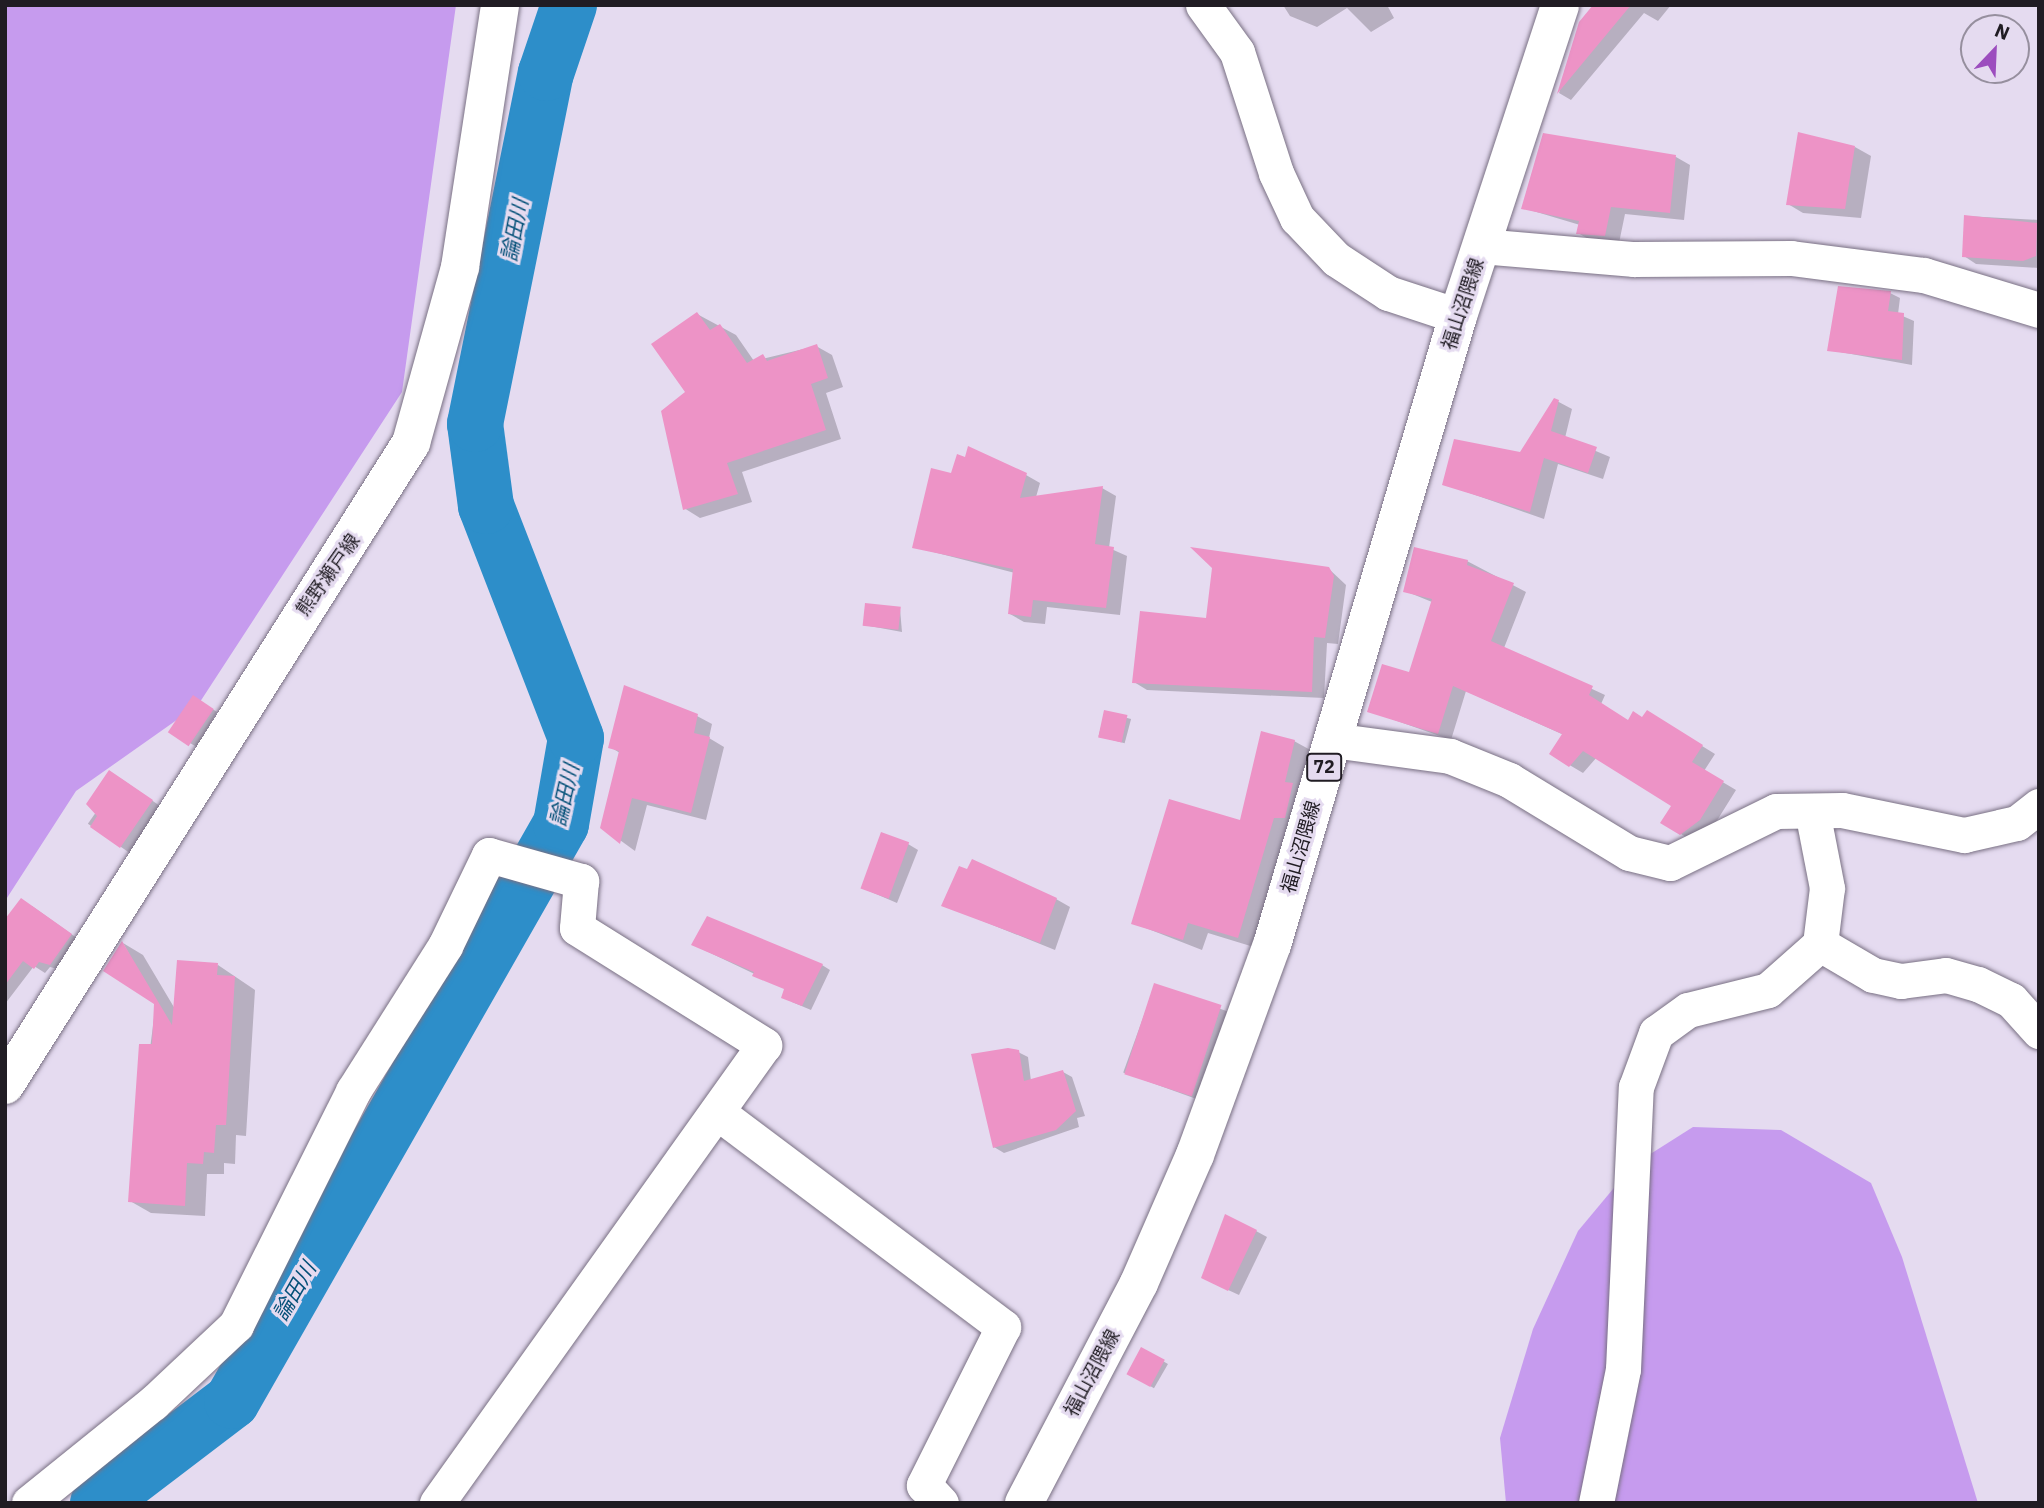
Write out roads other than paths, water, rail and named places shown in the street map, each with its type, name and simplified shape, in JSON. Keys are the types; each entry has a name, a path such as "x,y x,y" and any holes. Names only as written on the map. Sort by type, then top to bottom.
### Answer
{"main road":[{"name":"熊野瀬戸線","path":"5,1085 411,443 460,267 500,5"},
{"name":"福山沼隈線","path":"1024,1503 1139,1283 1195,1154 1272,944 1458,316 1560,5"}],"street":[{"path":"1203,5 1237,52 1297,218 1336,259 1388,293 1458,316"},
{"path":"1481,246 1634,259 1791,258 1924,275 2039,310"},
{"path":"1332,740 1450,756 1509,780 1629,853 1670,863 1776,811 1842,810 1964,835 2017,823 2039,806"},
{"path":"1596,1503 1623,1369 1636,1087 1656,1033 1688,1010 1768,990 1820,944 1827,888 1812,811"},
{"path":"29,1503 153,1403 236,1325 353,1091 445,946 489,855 582,881 577,928 764,1045 438,1503"},
{"path":"1820,944 1873,975 1901,981 1946,975 1978,984 2011,1000 2039,1031"},
{"path":"717,1112 1003,1328 924,1485 941,1503"}],"waterway":[{"name":"論田川","path":"98,1503 232,1401 561,824 576,738 486,506 475,424 546,73 569,5"}]}
